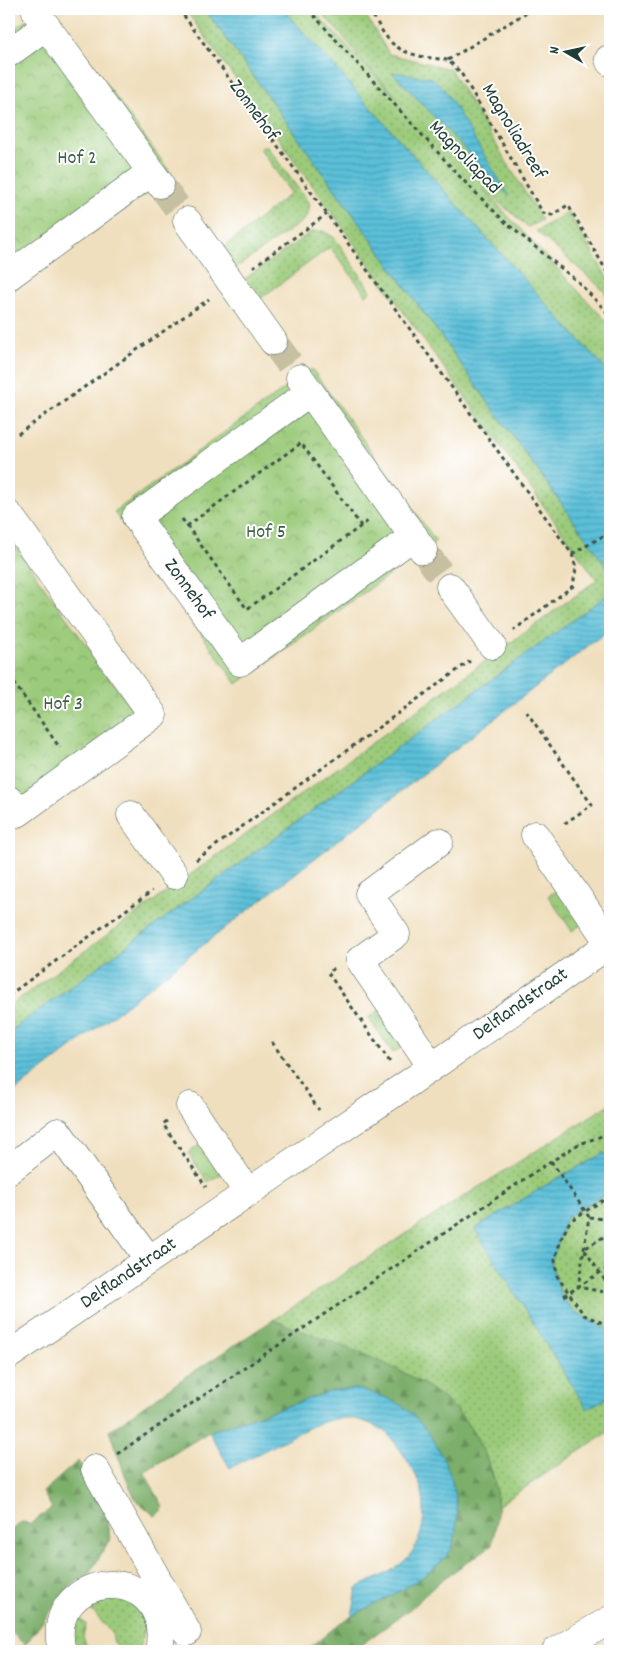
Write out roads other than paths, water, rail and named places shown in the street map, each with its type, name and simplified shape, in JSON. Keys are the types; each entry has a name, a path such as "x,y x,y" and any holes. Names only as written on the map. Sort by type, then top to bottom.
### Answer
{"street":[{"path":"9,53 41,19 156,178 9,276"},
{"path":"187,221 273,341"},
{"name":"Zonnehof","path":"305,385 419,543 240,662 136,517 305,385"},
{"path":"9,515 153,715 18,813 9,800"},
{"path":"450,587 492,645"},
{"path":"131,815 174,875"},
{"name":"Delflandstraat","path":"9,1355 610,944 534,835"},
{"path":"432,1067 360,960 396,934 370,894 440,842"},
{"path":"190,1106 248,1192"},
{"path":"9,1170 58,1132 149,1260"},
{"path":"95,1469 159,1600 187,1632"},
{"path":"62,1651 60,1626 66,1610 76,1597 91,1588 107,1584 124,1586 159,1600"},
{"path":"159,1600 162,1637 159,1651"},
{"path":"556,1651 610,1620"}],"water":[{"path":"205,9 283,9 610,374 610,571"},
{"path":"392,72 432,78 443,87 509,196"},
{"path":"610,593 610,629 9,1096 9,1032"},
{"path":"602,1154 610,1154 610,1191 566,1218 551,1263 562,1298 575,1312 610,1329 610,1396 587,1409 475,1229 551,1182"},
{"path":"356,1389 381,1396 399,1404 417,1419 428,1432 446,1463 456,1497 457,1514 453,1546 434,1568 406,1587 352,1616 357,1588 389,1572 404,1561 415,1547 422,1527 424,1506 420,1485 411,1467 393,1440 381,1429 368,1423 345,1418 336,1419 312,1427 230,1468 209,1432 335,1390"}],"tunnel":[{"path":"160,184 187,221"},
{"path":"273,341 300,378"},
{"path":"423,550 450,587"}],"park label":[{"name":"Hof 2","path":"77,159"},
{"name":"Hof 5","path":"266,533"},
{"name":"Hof 3","path":"63,705"}]}
